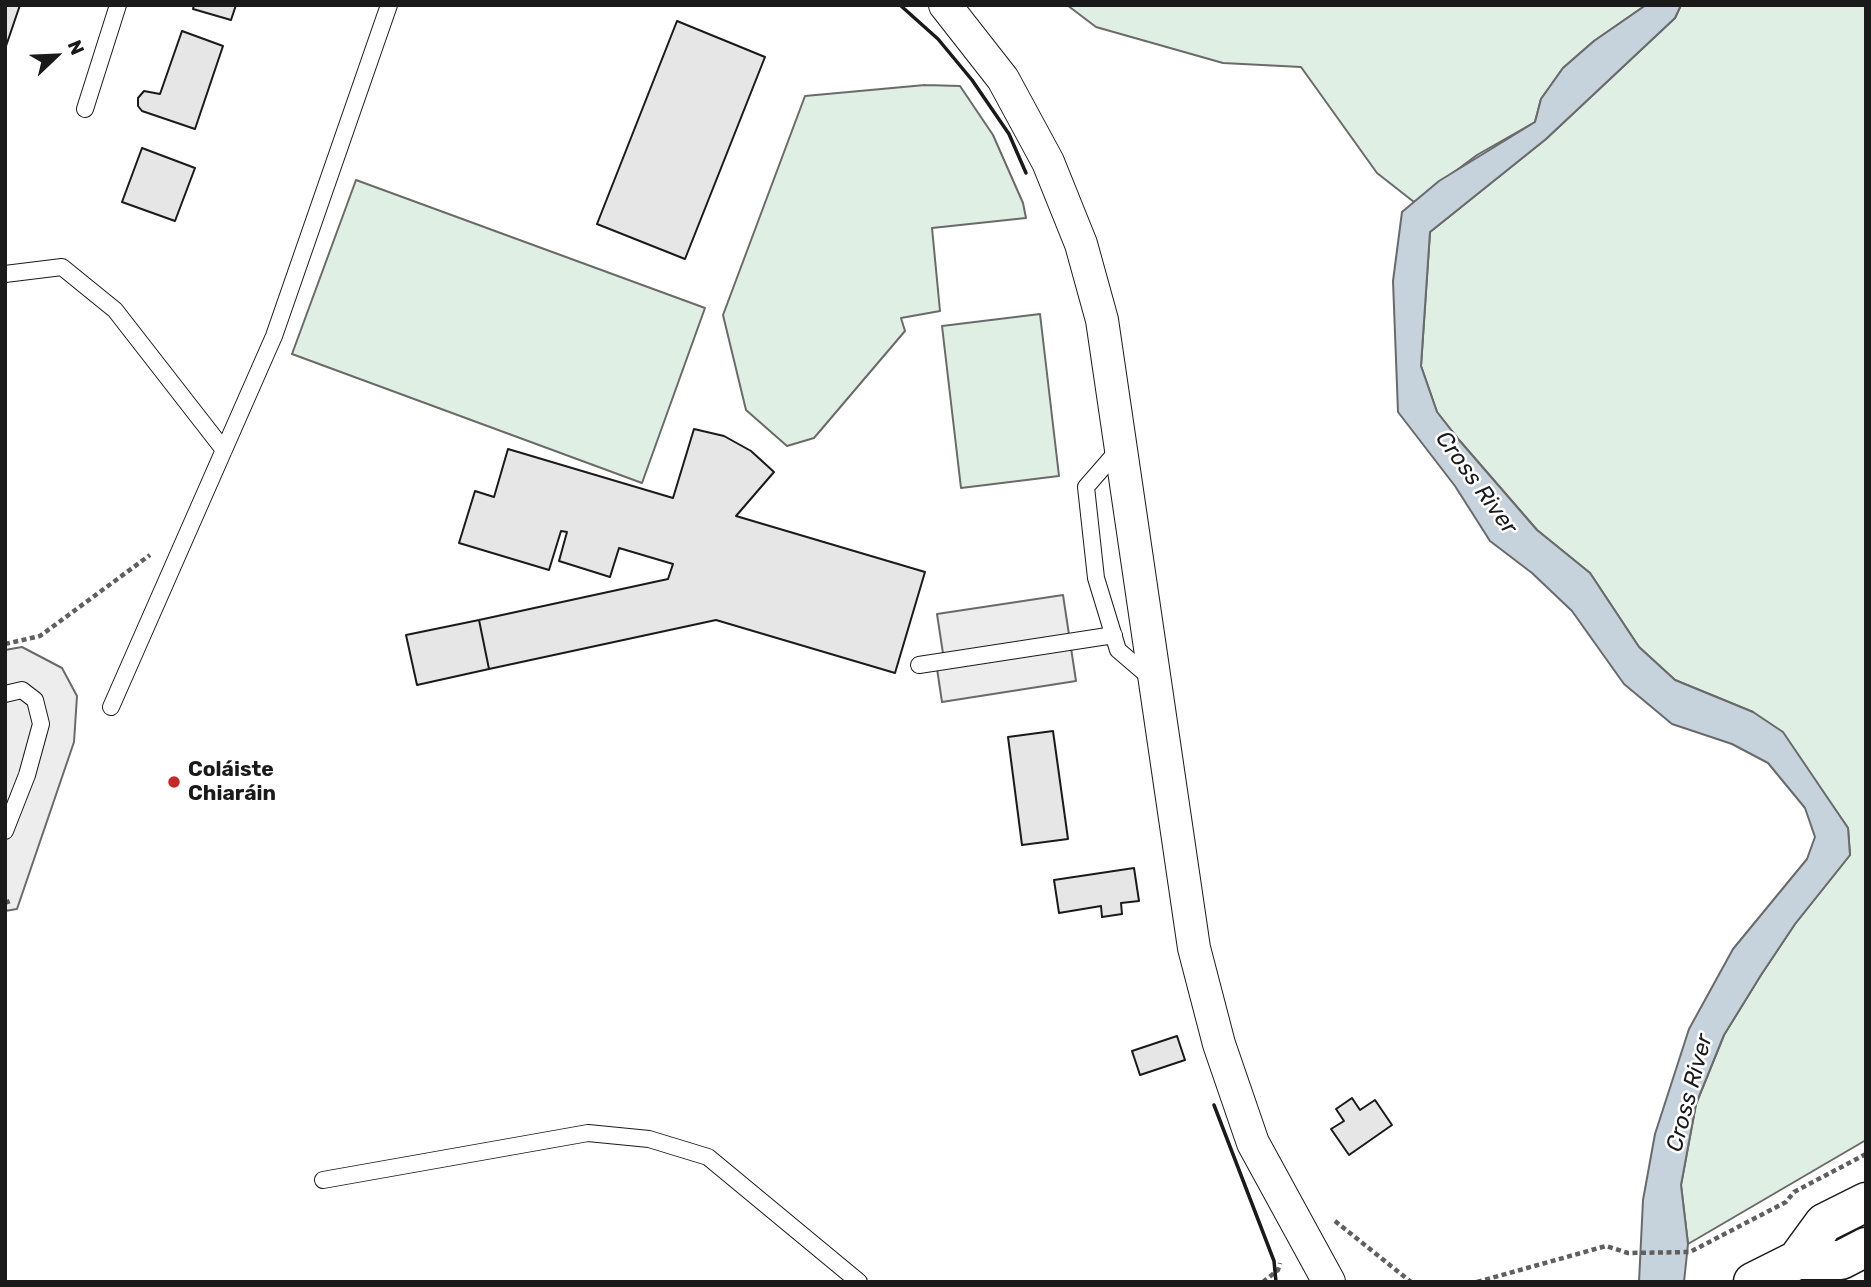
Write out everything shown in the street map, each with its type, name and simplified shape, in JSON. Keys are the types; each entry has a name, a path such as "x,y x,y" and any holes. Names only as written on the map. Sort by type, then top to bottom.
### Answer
{"main road":[{"path":"1797,1260 1824,1223 1866,1202"},
{"path":"1753,1282 1797,1260 1841,1260 1866,1247"}],"street":[{"path":"945,5 1003,79 1048,162 1076,232 1102,320 1194,948 1219,1044 1253,1143 1329,1282"}],"lane":[{"path":"85,109 118,5"},
{"path":"111,707 274,336 389,5"},
{"path":"5,274 62,267 115,310 224,450"},
{"path":"1120,448 1086,487 1096,578 1118,650 1155,681"},
{"path":"919,665 1114,635"},
{"path":"5,694 22,690 35,701 41,724 27,775 5,831"},
{"path":"323,1181 588,1133 649,1139 708,1157 859,1282"}],"path":[{"path":"5,644 40,636 193,523"},
{"path":"1476,1282 1606,1246 1628,1253 1690,1252 1786,1202 1794,1192 1866,1154"},
{"path":"1326,1214 1411,1282"}],"green space":[{"path":"1067,5 1646,5 1594,41 1563,68 1541,99 1535,122 1477,155 1414,202 1377,173 1301,67 1223,63 1096,27"},
{"path":"1681,5 1866,5 1866,1140 1688,1244 1681,1185 1696,1104 1724,1035 1761,975 1795,924 1850,855 1848,828 1802,762 1753,712 1675,680 1639,647 1590,573 1537,530 1437,412 1421,366 1430,232 1546,139 1675,18"},
{"path":"925,85 960,86 993,135 1023,203 1026,218 932,228 940,311 901,318 905,331 814,438 787,446 746,410 723,315 805,96"},
{"path":"356,180 705,308 642,483 292,354"},
{"path":"1040,314 1059,476 961,488 942,326"}],"shaded area":[{"path":"1063,595 1076,681 942,702 936,662 944,660 937,614"},
{"path":"22,647 62,668 77,696 74,742 17,909 5,911 5,650"}],"water":[{"name":"Cross River","path":"1646,5 1681,5 1675,18 1546,139 1430,232 1421,366 1437,412 1537,530 1590,573 1639,647 1675,680 1753,712 1783,732 1848,828 1850,855 1795,924 1761,975 1724,1035 1696,1104 1681,1185 1688,1244 1684,1282 1639,1282 1643,1200 1655,1134 1689,1029 1733,949 1807,859 1815,837 1805,808 1768,763 1732,744 1672,724 1624,684 1572,611 1532,573 1490,541 1455,486 1398,412 1393,281 1402,212 1439,181 1535,122 1541,99 1563,68 1594,41"}],"building":[{"path":"5,5 20,5 5,49"},
{"path":"194,5 236,5 231,20 193,9"},
{"path":"677,21 765,57 685,259 597,224"},
{"path":"182,31 223,46 195,129 142,111 138,106 138,98 144,91 160,94"},
{"path":"142,148 195,168 175,221 122,202"},
{"path":"694,429 724,436 751,451 774,472 736,516 925,572 895,673 716,620 489,669 479,620 668,579 673,564 619,548 610,577 559,561 567,532 561,531 549,570 459,543 475,491 494,497 508,449 673,498"},
{"path":"479,620 489,669 417,685 406,635"},
{"path":"1053,731 1068,839 1022,845 1008,737"},
{"path":"1134,868 1139,901 1121,903 1122,914 1102,917 1101,906 1059,913 1054,880"},
{"path":"1177,1036 1185,1060 1140,1075 1132,1051"},
{"path":"1352,1098 1360,1110 1375,1100 1392,1125 1349,1155 1331,1129 1344,1121 1336,1109"}],"wall":[{"path":"900,5 938,39 972,80 1009,134 1026,173"},
{"path":"1214,1105 1274,1261 1276,1282"}],"place":[{"name":"Coláiste Chiaráin","path":"174,782"}]}
